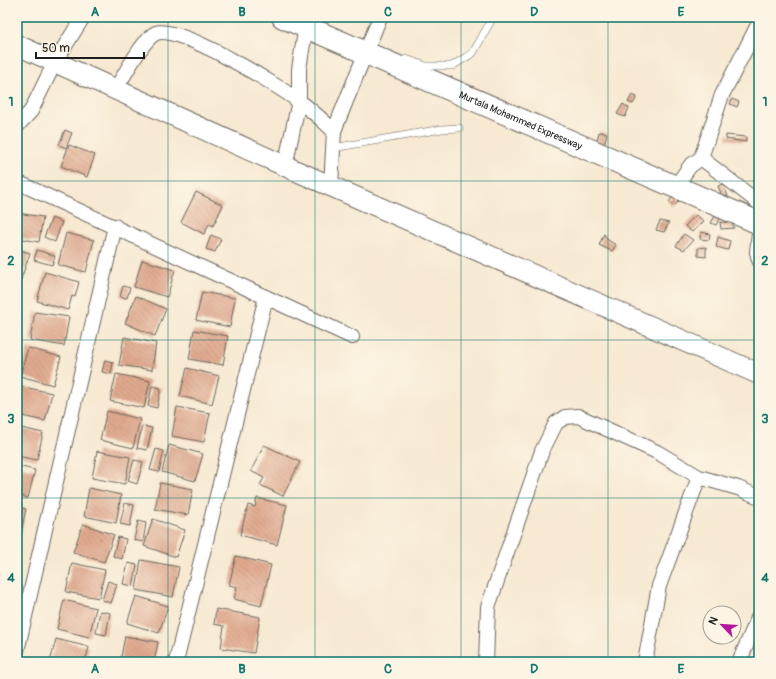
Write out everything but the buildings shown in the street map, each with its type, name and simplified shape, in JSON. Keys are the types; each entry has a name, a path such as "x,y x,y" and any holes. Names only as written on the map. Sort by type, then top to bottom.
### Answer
{"main road":[{"name":"Murtala Mohammed Expressway","path":"283,17 306,22 370,49 759,223"},
{"path":"17,45 331,187 758,371"}],"street":[{"path":"17,126 31,111 55,62 83,17"},
{"path":"331,187 334,131 370,49 380,17"},
{"path":"285,166 300,102 299,69 306,22"},
{"path":"676,186 690,166 701,158 722,95 759,23"},
{"path":"116,89 139,51 150,38 156,33 167,33 185,38 224,55 300,102 334,131"},
{"path":"701,158 759,203"},
{"path":"17,182 115,226 352,337"},
{"path":"17,651 115,226"},
{"path":"759,233 757,252 759,260"},
{"path":"176,662 266,297"},
{"path":"486,662 488,607 542,452 556,423 565,416 578,416 657,452 699,477 738,488 759,497"},
{"path":"645,662 659,586 699,477"},
{"path":"739,662 759,616"}],"lane":[{"path":"397,56 426,66 452,66 473,53 493,17"},
{"path":"333,148 442,129 459,128"}]}
